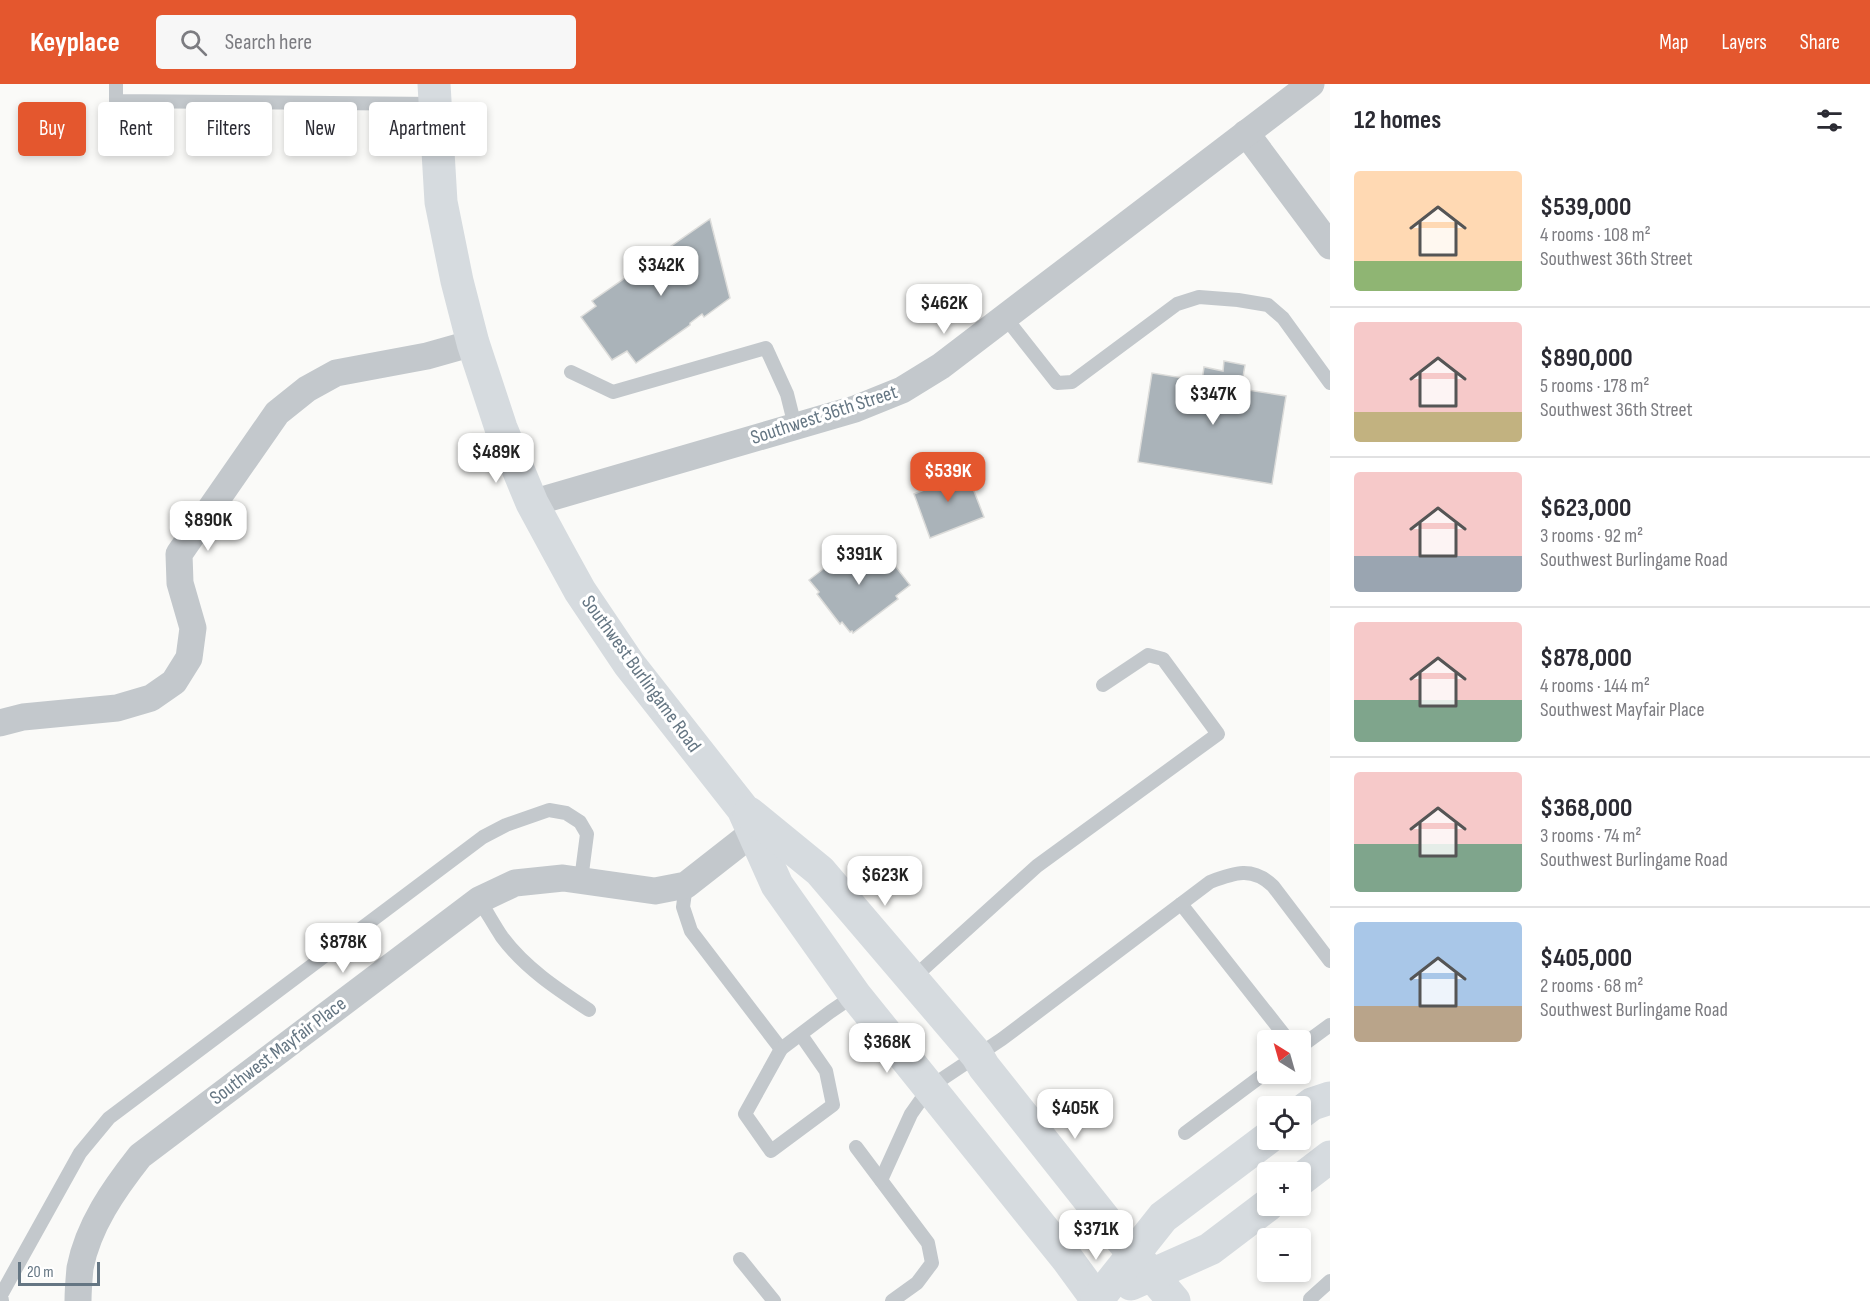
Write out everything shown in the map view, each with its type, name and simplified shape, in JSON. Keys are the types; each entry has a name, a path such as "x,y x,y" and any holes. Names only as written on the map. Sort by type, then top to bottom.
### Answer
{"main road":[{"name":"Southwest Burlingame Road","path":"434,94 441,202 457,281 473,343 501,428 532,503 580,591 629,664 749,820 777,885 855,995 1068,1260 1096,1300"},
{"name":"Southwest Burlingame Road","path":"749,820 820,871 977,1055 984,1067 1174,1301"},
{"path":"1311,1105 1330,1098"},
{"path":"1143,1264 1163,1217 1257,1146"},
{"path":"1311,1172 1330,1157"},
{"path":"1096,1300 1143,1264 1210,1249 1257,1213"}],"street":[{"name":"Southwest 36th Street","path":"532,503 855,409 902,390 941,366 1311,84"},
{"path":"1246,133 1330,246"},
{"path":"0,723 23,717 117,708 151,698 174,682 189,658 193,628 180,583 179,554 277,413 307,388 336,373 427,356 473,343"},
{"name":"Southwest Mayfair Place","path":"78,1301 81,1266 94,1225 115,1188 140,1156 479,900 514,883 563,878 655,891 686,885 749,820"}],"lane":[{"path":"116,84 116,101 434,94"},
{"path":"1005,317 1057,383 1072,382 1177,304 1199,297 1268,305 1283,318 1330,383"},
{"path":"571,372 613,392 766,348 787,394 795,426"},
{"path":"912,979 1037,866 1218,735 1163,659 1148,654 1103,685"},
{"path":"3,1301 1,1295 80,1153 109,1118 483,837 506,825 549,810 566,813 580,822 587,834 581,880"},
{"path":"881,1180 911,1114 930,1087 1002,1039 1210,882 1233,873 1264,877 1330,961"},
{"path":"686,885 683,907 691,931 781,1049"},
{"path":"479,900 502,937 523,962 547,982 589,1010"},
{"path":"1180,904 1280,1030"},
{"path":"801,1035 826,1071 833,1105 771,1151 745,1114 781,1049 855,995"},
{"path":"1311,1039 1330,1025"},
{"path":"1185,1132 1257,1079"},
{"path":"856,1147 928,1243 932,1263 917,1283 892,1301"},
{"path":"740,1259 774,1301"},
{"path":"1310,1301 1330,1281"}],"building":[{"path":"710,219 730,298 704,317 702,314 636,363 627,351 612,360 581,317 596,306 592,301"},
{"path":"1224,361 1245,365 1241,389 1286,396 1272,484 1138,462 1152,373 1202,381 1204,367 1223,371"},
{"path":"948,467 953,478 967,473 984,517 930,538 914,494 929,488 925,476"},
{"path":"869,540 892,570 896,567 910,585 896,596 898,599 853,633 842,622 840,624 809,580 831,563 834,567 843,560 837,551 846,543 853,552"}]}
